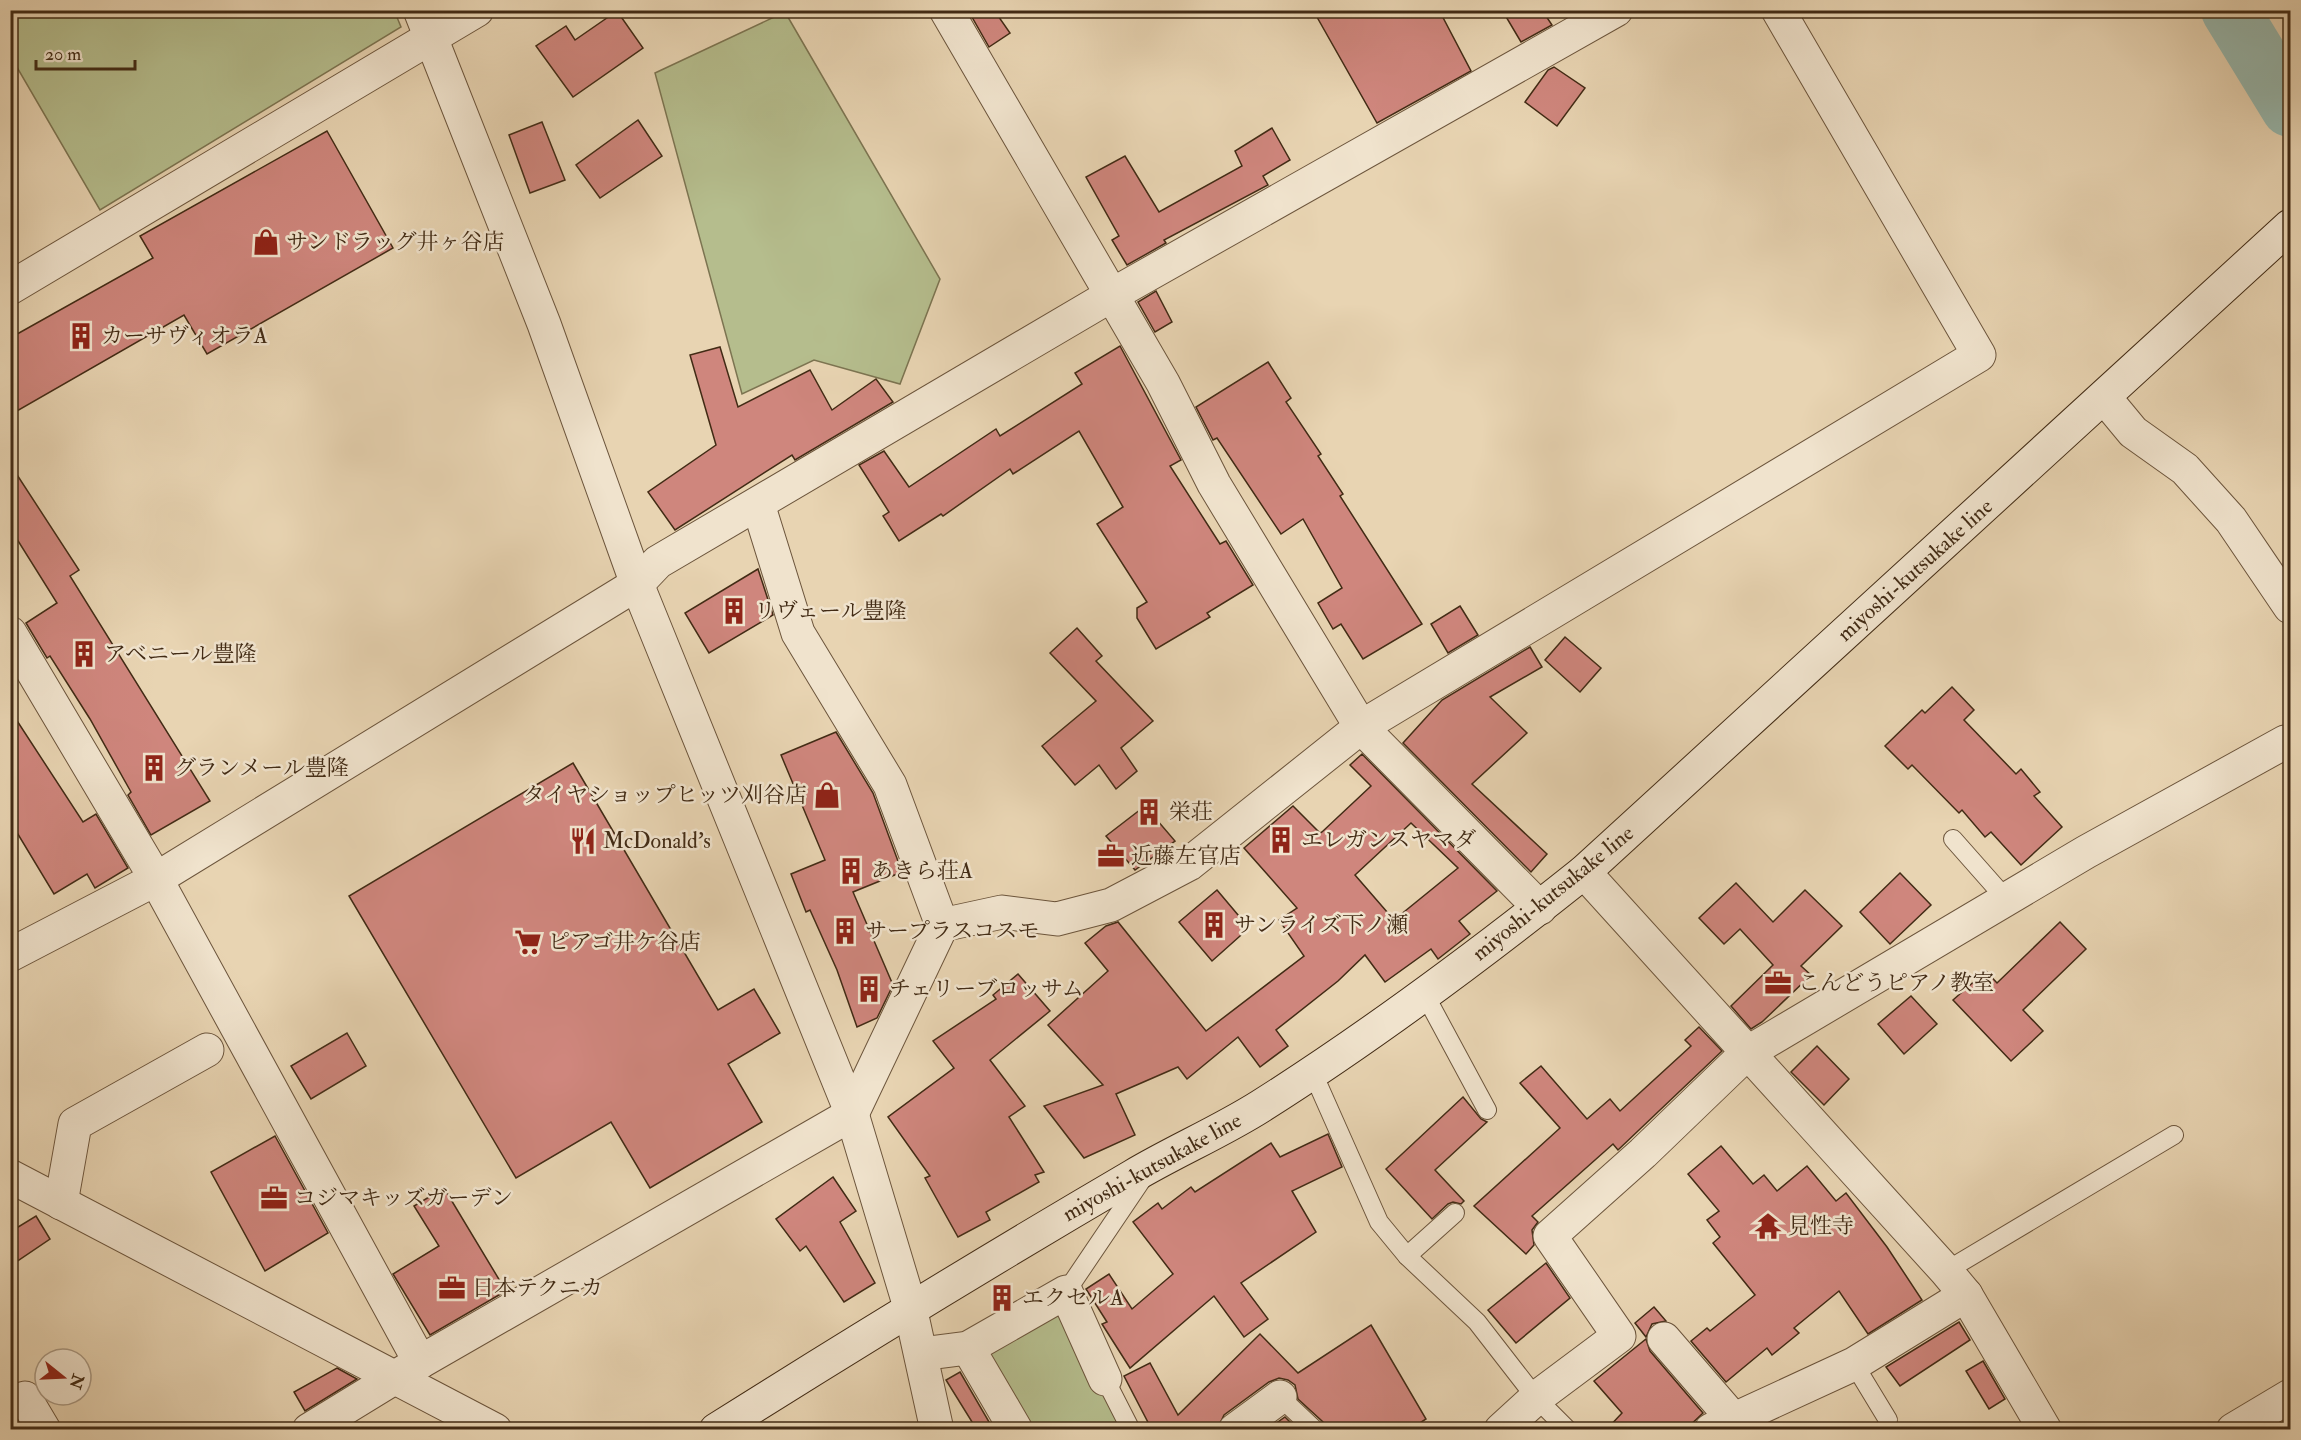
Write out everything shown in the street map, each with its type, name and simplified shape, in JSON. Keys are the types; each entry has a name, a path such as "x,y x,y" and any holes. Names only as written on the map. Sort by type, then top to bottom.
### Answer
{"street":[{"path":"10,288 425,24 477,10"},
{"path":"946,10 1110,296 1163,383 1214,484 1362,727 1540,908"},
{"path":"10,955 156,879 637,584 658,562 1110,296 1616,10"},
{"path":"942,925 1002,912 1057,919 1111,905 1189,864 1362,727 1979,355 1778,10"},
{"path":"425,24 544,324 637,584 852,1114 910,1307 937,1430"},
{"name":"miyoshi-kutsukake line","path":"717,1430 910,1307 1152,1164 1259,1107 1425,995 1540,908 1584,872 2290,226"},
{"path":"2115,386 2133,432 2185,469 2231,520 2290,607"},
{"path":"309,1430 409,1369 852,1114 942,925 890,785 798,633 758,504"},
{"path":"10,633 156,879 409,1369"},
{"path":"1501,1430 1536,1398 1619,1336 1550,1236 1643,1153 1747,1053 2006,899 2285,742"},
{"path":"1584,872 1956,1283 2039,1427"},
{"path":"61,1203 75,1124 207,1050"},
{"path":"10,1176 61,1203 409,1369 495,1430"},
{"path":"1664,1339 1728,1426 1854,1364 1956,1283"},
{"path":"921,1354 968,1348 1066,1292 1105,1379"},
{"path":"968,1348 1016,1430"},
{"path":"2233,1430 2290,1396"},
{"path":"1235,1430 1280,1397"},
{"path":"26,1398 44,1430"}],"lane":[{"path":"1953,839 2006,899"},
{"path":"1425,995 1487,1110"},
{"path":"1312,1071 1379,1222 1407,1256 1477,1322 1536,1398 1568,1430"},
{"path":"1956,1283 2174,1135"},
{"path":"1066,1292 1152,1164"},
{"path":"1407,1256 1455,1213"},
{"path":"1854,1364 1888,1420"},
{"path":"1105,1379 1131,1430"},
{"path":"1280,1397 1315,1430"}],"green space":[{"path":"394,10 401,27 100,210 11,57 11,11"},
{"path":"785,12 940,279 900,384 814,360 742,394 655,73"},
{"path":"1053,1310 1069,1315 1123,1429 1033,1429 988,1358 994,1342"}],"building":[{"path":"968,10 994,10 1010,33 989,47"},
{"path":"1313,10 1439,10 1471,71 1377,123"},
{"path":"1502,10 1542,10 1552,25 1521,42"},
{"path":"617,11 643,48 573,97 536,46 566,26 575,40"},
{"path":"1554,67 1585,88 1557,126 1525,102 1548,70"},
{"path":"638,120 662,156 600,198 576,165"},
{"path":"542,122 565,180 530,193 509,135"},
{"path":"1272,128 1290,160 1263,176 1268,185 1164,240 1166,243 1127,265 1112,240 1119,236 1086,177 1125,156 1159,212 1242,166 1235,151"},
{"name":"サンドラッグ井ヶ谷店","path":"327,131 393,248 207,354 184,315 10,415 10,338 153,258 140,236"},
{"path":"1156,291 1172,322 1155,332 1138,302"},
{"path":"1120,346 1181,460 1170,466 1220,544 1226,541 1253,585 1207,613 1210,617 1156,649 1137,618 1137,608 1147,602 1097,524 1123,507 1079,431 1013,474 1010,469 943,516 941,514 899,541 883,516 889,512 859,465 884,451 909,487 996,429 1000,436 1082,384 1075,373"},
{"path":"720,347 738,407 810,370 832,410 876,379 893,402 795,460 792,455 675,530 648,492 716,445 690,355"},
{"path":"1268,362 1291,398 1286,402 1321,454 1318,456 1343,494 1340,496 1422,624 1363,659 1341,624 1333,629 1318,603 1342,588 1303,519 1281,534 1217,438 1213,440 1196,407"},
{"path":"10,464 79,570 70,576 210,801 151,835 128,795 131,792 90,719 50,656 47,658 26,623 57,603 10,528"},
{"name":"リヴェール豊隆","path":"758,569 773,615 709,653 685,613"},
{"path":"1460,606 1478,635 1448,653 1431,624"},
{"path":"1077,628 1102,656 1096,661 1153,721 1121,748 1137,771 1116,789 1099,765 1075,785 1042,746 1096,701 1050,653"},
{"path":"1565,637 1601,668 1580,692 1545,660"},
{"path":"1530,647 1542,667 1490,697 1527,733 1472,784 1547,854 1531,872 1403,743 1442,700"},
{"path":"1952,687 1974,710 1964,720 2016,774 2021,769 2040,792 2034,796 2062,827 2021,865 1991,832 1985,837 1962,810 1959,813 1912,765 1908,769 1885,746 1922,710 1925,713"},
{"path":"10,710 83,822 96,814 128,868 95,888 87,874 54,894 10,821"},
{"path":"836,732 873,793 902,872 853,892 893,985 877,1018 857,1027 837,970 810,910 806,912 791,874 825,860 781,755"},
{"path":"1362,754 1497,891 1459,921 1470,934 1438,959 1431,949 1385,982 1365,955 1338,981 1276,1030 1288,1046 1260,1067 1238,1037 1187,1079 1178,1067 1116,1094 1135,1135 1084,1158 1044,1106 1103,1085 1048,1025 1108,971 1085,943 1106,926 1118,922 1206,1031 1304,956 1279,920 1297,908 1244,848 1293,806 1320,833 1322,832 1371,786 1350,765","holes":["1411,823 1458,868 1394,920 1355,875"]},
{"name":"ピアゴ井ケ谷店","path":"573,763 718,1010 754,989 780,1033 728,1064 762,1122 650,1188 611,1122 516,1178 349,896"},
{"path":"1145,806 1175,841 1135,870 1106,836"},
{"path":"1900,873 1931,905 1890,944 1860,912"},
{"path":"1736,883 1773,922 1805,890 1842,926 1801,966 1811,975 1762,1022 1751,1029 1731,1006 1773,965 1740,929 1724,944 1699,918"},
{"name":"サンライズ下ノ瀬","path":"1217,890 1249,928 1212,961 1179,922"},
{"path":"2060,922 2086,949 2023,1010 2043,1031 2011,1061 1953,1000 1986,971 1997,983"},
{"path":"1018,974 1050,1011 990,1060 1025,1106 1009,1117 1044,1172 1035,1175 1039,1182 986,1212 990,1220 958,1237 925,1178 930,1176 888,1117 954,1068 933,1041 996,999 993,995"},
{"path":"1911,996 1937,1024 1904,1054 1878,1024"},
{"path":"1699,1027 1722,1051 1618,1150 1613,1144 1532,1216 1538,1222 1532,1230 1534,1245 1526,1254 1474,1206 1560,1128 1520,1083 1541,1066 1587,1119 1610,1099 1620,1111 1691,1046 1685,1040"},
{"path":"347,1033 366,1066 311,1099 291,1066"},
{"path":"1817,1046 1849,1079 1824,1105 1791,1072"},
{"path":"1463,1097 1481,1119 1487,1122 1435,1170 1464,1201 1461,1204 1453,1202 1448,1204 1432,1219 1386,1169"},
{"path":"1328,1134 1342,1167 1292,1191 1316,1232 1241,1283 1268,1319 1244,1337 1214,1296 1130,1368 1102,1324 1107,1322 1086,1289 1109,1274 1132,1309 1173,1274 1133,1222 1158,1203 1162,1209 1191,1187 1195,1192 1271,1143 1280,1157"},
{"path":"275,1136 328,1233 265,1271 211,1172"},
{"path":"1721,1146 1753,1184 1764,1175 1777,1191 1807,1166 1836,1201 1846,1193 1887,1247 1922,1300 1868,1334 1839,1291 1794,1328 1799,1333 1772,1355 1767,1348 1726,1382 1691,1341 1707,1328 1710,1331 1755,1295 1713,1243 1720,1237 1707,1220 1719,1211 1688,1174"},
{"path":"833,1177 856,1211 840,1222 875,1283 844,1302 806,1246 800,1251 776,1219"},
{"path":"444,1188 506,1291 430,1335 393,1274 439,1246 414,1206"},
{"path":"36,1216 50,1239 10,1266 10,1232"},
{"path":"1546,1263 1570,1298 1516,1343 1488,1310"},
{"path":"1654,1307 1666,1321 1652,1324 1646,1337 1635,1323"},
{"path":"1959,1322 1970,1340 1900,1386 1886,1367"},
{"path":"1371,1325 1426,1419 1409,1430 1326,1430 1323,1422 1298,1399 1295,1385 1279,1378 1269,1382 1224,1415 1217,1430 1152,1430 1124,1376 1150,1363 1178,1415 1260,1334 1298,1373"},
{"path":"1646,1339 1650,1351 1703,1413 1685,1430 1606,1430 1622,1413 1594,1381"},
{"path":"1983,1361 2005,1399 1989,1409 1966,1371"},
{"path":"337,1368 357,1379 305,1411 294,1392"},
{"path":"960,1372 992,1427 988,1430 977,1430 946,1380"},
{"path":"1285,1417 1298,1430 1268,1429"}],"waterway":[{"path":"2230,10 2290,108"}],"place":[{"name":"サンドラッグ井ヶ谷店","path":"266,242"},
{"name":"カーサヴィオラA","path":"81,336"},
{"name":"リヴェール豊隆","path":"734,611"},
{"name":"アベニール豊隆","path":"84,654"},
{"name":"グランメール豊隆","path":"154,768"},
{"name":"タイヤショップヒッツ刈谷店","path":"827,795"},
{"name":"栄荘","path":"1149,812"},
{"name":"エレガンスヤマダ","path":"1281,840"},
{"name":"McDonald's","path":"583,841"},
{"name":"近藤左官店","path":"1111,856"},
{"name":"あきら荘A","path":"851,871"},
{"name":"サンライズ下ノ瀬","path":"1214,925"},
{"name":"サープラスコスモ","path":"845,931"},
{"name":"ピアゴ井ケ谷店","path":"528,942"},
{"name":"こんどうピアノ教室","path":"1778,983"},
{"name":"チェリーブロッサム","path":"869,989"},
{"name":"コジマキッズガーデン","path":"274,1198"},
{"name":"見性寺","path":"1768,1226"},
{"name":"日本テクニカ","path":"452,1288"},
{"name":"エクセルA","path":"1002,1298"}]}
